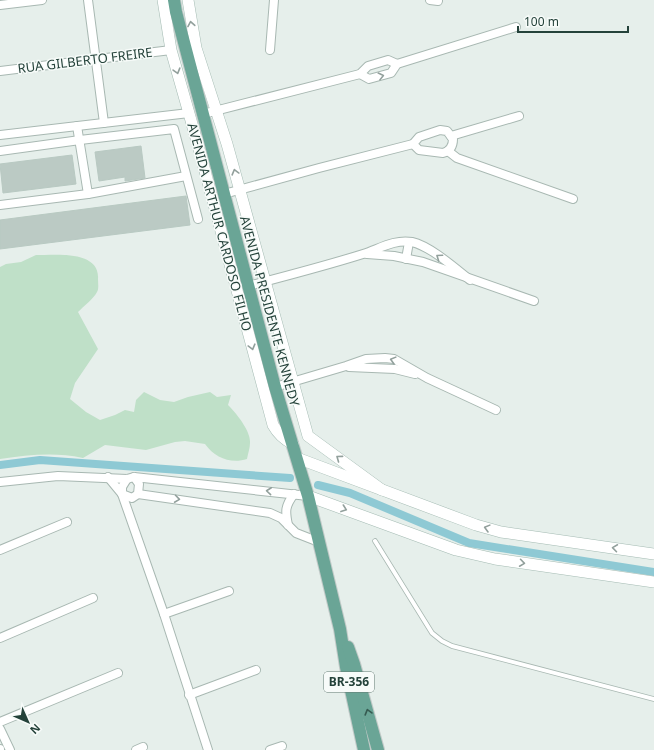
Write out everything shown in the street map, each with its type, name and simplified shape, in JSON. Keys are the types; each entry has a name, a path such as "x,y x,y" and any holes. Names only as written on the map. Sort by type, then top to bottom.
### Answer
{"main road":[{"name":"AVENIDA ARTHUR CARDOSO FILHO","path":"163,0 171,50 189,113 204,143 273,425 278,434 284,440 293,444"},
{"name":"AVENIDA PRESIDENTE KENNEDY","path":"174,0 203,114 204,143 224,194 275,387 308,496 340,629 346,667 364,750"},
{"name":"AVENIDA PRESIDENTE KENNEDY","path":"188,0 196,48 227,144 264,282 308,436 382,490"},
{"path":"297,458 476,526 501,532 654,554"},
{"path":"308,496 456,550 475,555 654,582"},
{"name":"AVENIDA PRESIDENTE KENNEDY","path":"340,629 354,664 378,750"}],"street":[{"path":"0,5 42,0"},
{"path":"88,0 104,122"},
{"path":"270,50 274,0"},
{"path":"203,114 360,74 368,66 388,60 397,64 516,27"},
{"name":"RUA GILBERTO FREIRE","path":"0,71 96,58 171,50"},
{"path":"360,74 369,79 391,74 397,64"},
{"path":"184,93 196,89"},
{"path":"0,136 104,122 189,113"},
{"path":"451,136 519,116"},
{"path":"77,126 88,194"},
{"path":"0,151 174,129 198,219"},
{"path":"224,194 374,153 414,144 419,137 440,130 447,131 453,142 448,151 443,153 419,150 414,144"},
{"path":"448,151 457,158 573,199"},
{"path":"0,204 88,194 186,176"},
{"path":"248,286 364,254 386,245 403,241 425,247 470,280"},
{"path":"406,259 409,242"},
{"path":"364,254 394,256 429,264 470,280 534,301"},
{"path":"275,387 366,359 394,359 427,378 496,410"},
{"path":"0,482 58,476 132,477 308,496"},
{"path":"108,477 122,494 128,510 164,614 208,750"},
{"path":"122,494 122,487 132,477"},
{"path":"128,510 139,484 132,477"},
{"path":"122,494 270,513 281,518 296,533 319,542"},
{"path":"288,525 286,512 287,503 294,494"},
{"path":"0,550 67,522"},
{"path":"164,614 229,591"},
{"path":"0,638 93,598"},
{"path":"189,694 256,670"},
{"path":"0,722 118,673"},
{"path":"0,729 10,750"},
{"path":"270,750 282,746"}],"lane":[{"path":"375,541 432,633 442,641 452,646 654,700"}],"green space":[{"path":"36,255 75,256 92,263 97,270 98,291 78,312 98,349 75,383 70,399 86,412 100,420 125,410 134,412 136,400 144,392 160,400 174,402 210,392 217,397 231,395 228,405 246,428 250,438 250,447 247,459 235,461 224,459 214,453 205,444 185,441 175,442 146,450 105,445 83,458 62,455 31,455 0,459 0,267 6,264 21,262"}],"building":[{"path":"141,146 145,178 125,181 125,177 99,181 95,152"},
{"path":"72,155 76,184 3,193 0,164"},
{"path":"186,196 190,225 0,249 0,220"}],"waterway":[{"path":"0,465 40,460 290,478"},
{"path":"318,485 350,493 469,543 654,572"}]}
